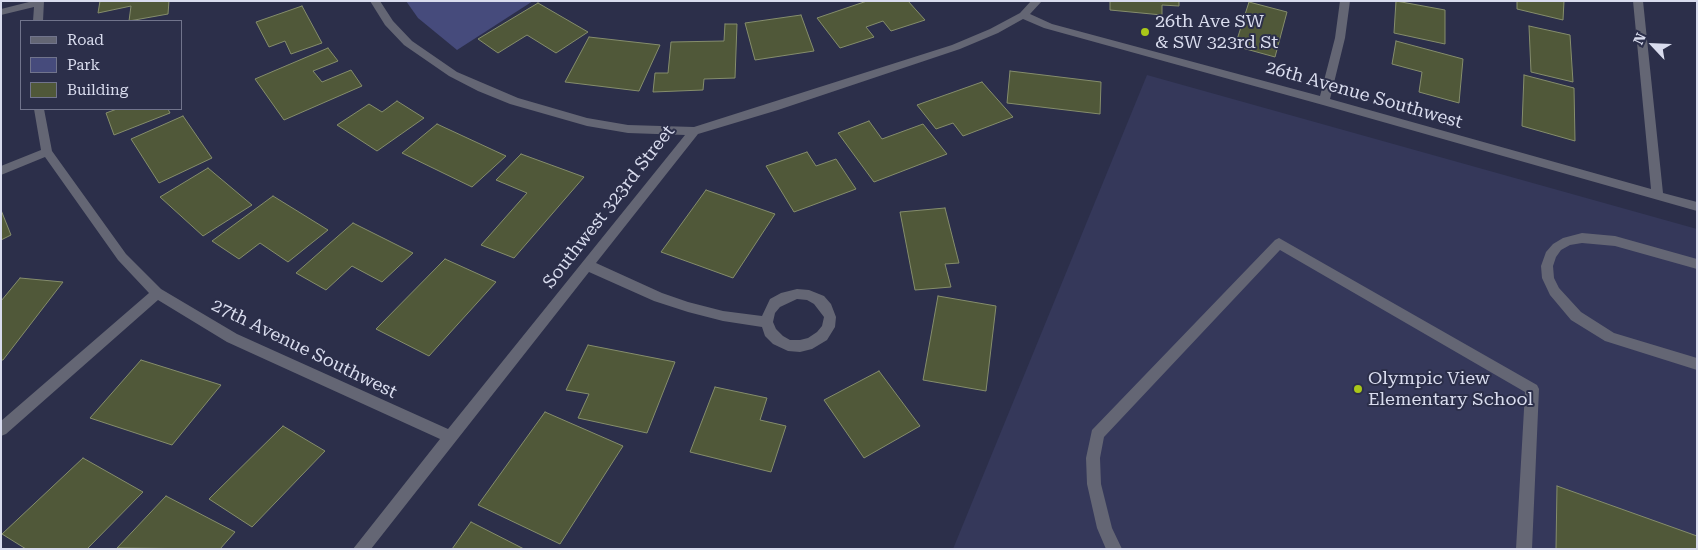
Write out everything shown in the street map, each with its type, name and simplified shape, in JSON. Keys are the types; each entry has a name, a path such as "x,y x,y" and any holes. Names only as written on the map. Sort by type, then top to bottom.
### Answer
{"street":[{"path":"375,1 389,23 408,43 453,74 490,92 586,122 628,129 694,131"},
{"name":"Southwest 323rd Street","path":"361,549 694,131 774,107 956,47 994,31 1023,15 1037,1"},
{"path":"1324,102 1340,38 1345,1"},
{"path":"1638,1 1657,196"},
{"path":"1,12 38,2 38,20"},
{"name":"26th Avenue Southwest","path":"1023,15 1048,26 1697,207"},
{"name":"27th Avenue Southwest","path":"39,110 47,152 122,257 157,293 232,338 450,437"},
{"path":"1,171 47,152"},
{"path":"1697,264 1615,241 1582,238 1567,241 1557,247 1550,255 1547,266 1548,278 1559,297 1576,316 1592,327 1610,336 1697,364"},
{"path":"1114,549 1102,520 1094,484 1093,458 1097,434 1279,244 1532,389 1524,549"},
{"path":"587,265 658,297 688,307 723,316 767,322"},
{"path":"1,430 157,293"},
{"path":"797,294 809,295 819,300 826,308 830,317 828,327 822,336 812,343 800,346 788,345 778,340 770,332 767,322 769,312 775,303 785,297 797,294"}],"shaded area":[{"name":"Olympic View Elementary School","path":"1147,75 1697,229 1697,549 953,549"}],"green space":[{"path":"406,1 533,1 457,50 418,18"}],"building":[{"path":"100,1 169,1 168,14 135,20 129,20 131,6 98,13"},
{"path":"867,1 908,1 925,20 891,31 883,21 866,27 874,37 840,48 817,18"},
{"path":"1110,1 1179,1 1179,6 1162,5 1162,15 1110,10"},
{"path":"1396,1 1445,10 1445,44 1394,33"},
{"path":"1517,1 1564,1 1563,20 1517,9"},
{"path":"1249,2 1287,12 1275,57 1235,46"},
{"path":"538,3 588,32 556,53 527,35 498,53 478,39"},
{"path":"302,6 322,43 291,54 285,41 269,47 256,22"},
{"path":"801,15 814,51 755,60 745,23"},
{"path":"725,24 737,24 735,78 704,79 703,90 653,92 655,73 668,73 671,42 724,41"},
{"path":"1529,26 1570,35 1573,82 1531,72"},
{"path":"589,37 660,45 639,91 565,82"},
{"path":"1396,41 1463,59 1459,103 1419,92 1422,72 1392,64"},
{"path":"328,48 338,61 313,71 322,82 351,70 362,86 284,120 255,79"},
{"path":"1010,71 1101,82 1100,114 1007,103"},
{"path":"1524,75 1574,88 1575,141 1522,126"},
{"path":"982,82 1013,117 963,136 953,123 936,129 917,105"},
{"path":"397,101 424,118 377,151 337,125 369,104 382,112"},
{"path":"114,110 168,110 170,113 114,135 106,113"},
{"path":"183,116 212,158 159,183 131,139"},
{"path":"869,121 882,139 923,124 947,154 874,182 838,133"},
{"path":"437,124 506,156 472,187 402,153"},
{"path":"807,152 816,166 836,159 856,189 794,212 766,166"},
{"path":"521,154 584,177 514,258 481,245 527,193 496,180"},
{"path":"208,168 252,205 203,236 160,197"},
{"path":"706,190 775,214 733,278 661,252"},
{"path":"273,196 328,230 288,262 260,243 239,259 212,241"},
{"path":"945,208 959,263 945,264 951,287 915,290 900,212"},
{"path":"1,210 11,235 1,240"},
{"path":"353,223 413,253 382,282 352,266 326,290 296,273"},
{"path":"445,259 496,282 429,356 376,329"},
{"path":"20,278 63,282 3,360 1,360 1,301"},
{"path":"938,296 996,306 986,391 923,380"},
{"path":"588,345 675,362 647,433 578,418 589,394 566,390"},
{"path":"141,360 221,385 172,445 90,418"},
{"path":"879,371 920,426 864,458 824,400"},
{"path":"715,387 767,398 760,420 786,426 771,472 690,452"},
{"path":"545,412 623,446 560,544 478,505"},
{"path":"283,426 325,451 252,527 209,499"},
{"path":"83,458 143,492 87,549 26,549 2,534"},
{"path":"1557,486 1697,536 1697,549 1556,549"},
{"path":"166,496 235,532 220,549 117,548"},
{"path":"471,522 524,549 452,549"}],"place":[{"name":"26th Ave SW & SW 323rd St","path":"1145,32"},
{"name":"Olympic View Elementary School","path":"1358,389"}]}
